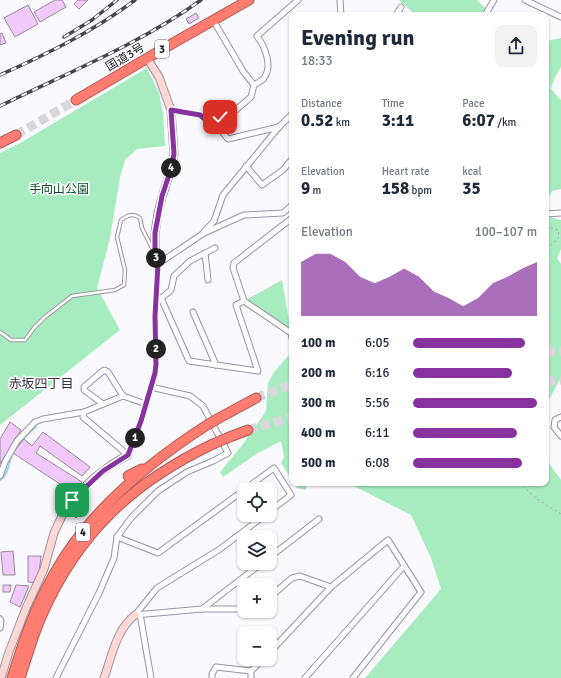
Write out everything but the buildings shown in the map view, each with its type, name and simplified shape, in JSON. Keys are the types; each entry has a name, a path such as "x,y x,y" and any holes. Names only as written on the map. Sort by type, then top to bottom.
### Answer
{"highway":[{"name":"国道3号","path":"76,100 249,0"},
{"path":"0,143 16,135"},
{"name":"4","path":"12,678 29,627 54,573 79,537 104,508 157,461 190,436 256,398"},
{"name":"4","path":"20,678 34,635 50,597 61,577 86,540 114,509 144,484 175,463 213,444 248,430"},
{"path":"128,476 157,461"},
{"path":"54,573 63,547"}],"street":[{"path":"214,122 220,117 231,114 251,97 254,85 264,80 269,68 263,44 257,36 298,0"},
{"path":"340,0 341,12"},
{"path":"487,12 494,0"},
{"path":"525,0 561,17"},
{"path":"398,12 401,7"},
{"path":"213,20 243,71 254,85"},
{"path":"1,678 9,652 26,608 44,569 54,533 66,507 95,477 128,455 141,421 151,387 156,364 155,303 158,264 155,252 155,233 162,196 171,169 174,154 171,110 159,78 147,58"},
{"path":"171,110 200,115 206,120 214,122 228,139 279,127"},
{"path":"204,233 214,221 223,195 289,117"},
{"path":"246,166 262,185 283,170 289,163"},
{"path":"158,264 204,233 244,215 282,213 289,207"},
{"path":"549,214 561,214"},
{"path":"289,220 234,263 233,268 244,301 289,332"},
{"path":"155,303 171,290 174,276 190,261 215,248"},
{"path":"205,253 208,280"},
{"path":"161,298 189,361 258,370 236,305 244,301"},
{"path":"193,312 216,365"},
{"path":"103,404 84,390 84,387 104,370 108,372 124,396 146,404"},
{"path":"56,678 99,593 114,558 117,537 131,518 158,491 187,472 228,453 203,406 190,396 151,387"},
{"path":"0,476 5,462 17,441 35,422 43,419 84,412 124,396"},
{"path":"84,412 83,417 128,455"},
{"path":"561,417 555,420 554,427 561,436"},
{"path":"255,482 274,468 291,495 277,506"},
{"path":"117,537 158,553 237,495"},
{"path":"277,552 319,520"},
{"path":"104,678 126,622 137,614 158,588 220,549 256,522"},
{"path":"277,644 330,587 388,540 421,592 353,678"},
{"path":"305,678 404,566"},
{"path":"202,609 253,570"},
{"path":"277,590 292,578 300,576 330,587"},
{"path":"137,614 202,609 237,609"},
{"path":"137,614 151,678"},
{"path":"0,618 0,628"},
{"path":"251,678 252,671 257,666"},
{"path":"212,678 212,674 216,667 252,671"}],"lane":[{"path":"0,332 11,340 25,340 34,328 72,296 116,290 124,285 125,270 117,237 121,220 128,215 135,214 140,218 142,228 155,252"}],"path":[{"path":"549,227 558,230 559,237 549,247"},
{"path":"523,486 537,499 561,514"}],"green space":[{"path":"399,0 477,0 489,12 413,12"},
{"path":"561,38 561,67 554,79 551,89 561,100 561,189 552,191 549,196 549,42"},
{"name":"手向山公園","path":"147,68 159,93 163,113 165,146 137,149 125,160 120,177 110,238 97,288 120,330 0,425 0,153 22,142"},
{"path":"549,214 550,217 561,220 561,249 557,258 561,264 561,377 550,398"},
{"path":"282,280 289,321 289,332 244,301"},
{"path":"289,356 289,475 281,463 284,457 281,441 258,453 223,477 220,472 243,444 266,411 268,383 274,372"},
{"path":"549,463 561,480 561,678 365,678 441,589 431,558 411,515 354,486 549,486"},
{"path":"296,486 307,486 306,490 297,488"}],"waterway":[{"path":"0,480 6,474 14,451 24,438 36,427"}],"tunnel":[{"path":"16,135 76,100"},
{"path":"549,352 561,351"},
{"path":"549,381 561,380"},
{"path":"256,398 289,385"},
{"path":"248,430 289,418"}],"railway":[{"path":"64,37 92,20 117,0"},
{"path":"0,75 87,32 135,0"},
{"path":"0,106 128,44 178,16 201,0"}],"district":[{"name":"赤坂四丁目","path":"41,383"}],"route":[{"path":"72,500 95,477 111,465 124,459 131,451 155,373 155,303 158,264 155,252 155,233 162,196 171,169 174,154 171,110 200,115 206,120 214,122 220,117"}]}
